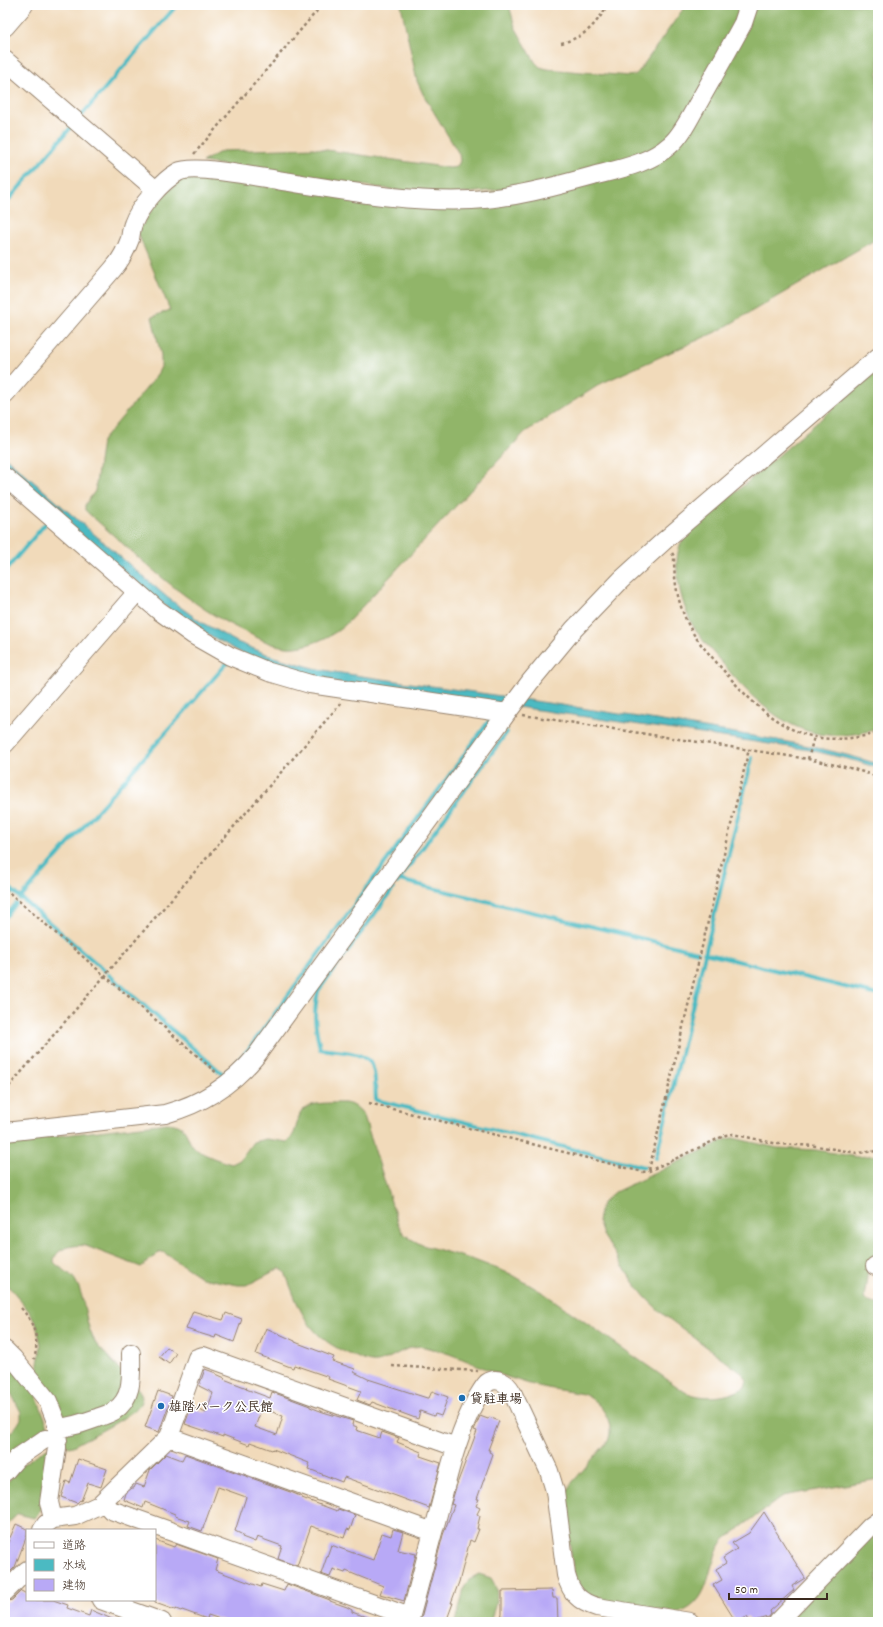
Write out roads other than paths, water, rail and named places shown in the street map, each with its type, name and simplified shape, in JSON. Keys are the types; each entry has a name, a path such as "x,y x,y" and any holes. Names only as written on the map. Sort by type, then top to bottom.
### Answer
{"street":[{"path":"5,27 24,5"},
{"path":"5,394 121,260 131,237 132,225 137,215 156,190 178,172 185,170 228,172 401,198 474,200 510,196 545,189 637,164 656,156 672,144 684,128 744,23 749,5"},
{"path":"5,60 156,190"},
{"path":"5,1132 165,1114 192,1105 229,1084 256,1056 512,706 588,614 621,580 665,540 878,357"},
{"path":"5,477 137,592 175,623 230,656 263,670 331,688 512,706"},
{"path":"5,744 137,592"},
{"path":"5,1350 48,1401 53,1412 58,1434 49,1502 48,1525 88,1512 99,1506 169,1437 197,1358 203,1356 456,1447"},
{"path":"5,1472 17,1458 45,1438 113,1411 121,1406 129,1390 131,1353"},
{"path":"103,1501 111,1510 410,1619 456,1447 470,1411 486,1384 493,1381 501,1381 508,1385 512,1392 549,1471 555,1491 566,1575 569,1586 576,1596 586,1604 597,1607 690,1622"},
{"path":"169,1437 433,1532"},
{"path":"778,1622 871,1526 878,1521"},
{"path":"5,1592 26,1573"},
{"path":"104,1601 162,1622"}],"water":[{"path":"5,457 168,598 201,622 237,642 274,657 334,672 510,697 783,741 855,757 878,764 878,768 810,750 525,708 332,682 252,659 179,618 5,470"}],"waterway":[{"path":"81,116 177,5"},
{"path":"5,204 73,125"},
{"path":"5,571 46,523"},
{"path":"20,899 228,662"},
{"path":"109,975 224,1075 248,1050 492,717"},
{"path":"397,883 507,732"},
{"path":"656,1158 752,758"},
{"path":"399,880 698,952"},
{"path":"5,884 105,971"},
{"path":"393,889 318,991 315,1020 320,1049 351,1053 365,1058 370,1062 375,1076 376,1100 644,1167"},
{"path":"5,917 16,904"},
{"path":"704,953 878,995"}],"place":[{"name":"貸駐車場","path":"462,1398"},
{"name":"雄踏パーク公民館","path":"161,1406"}]}
